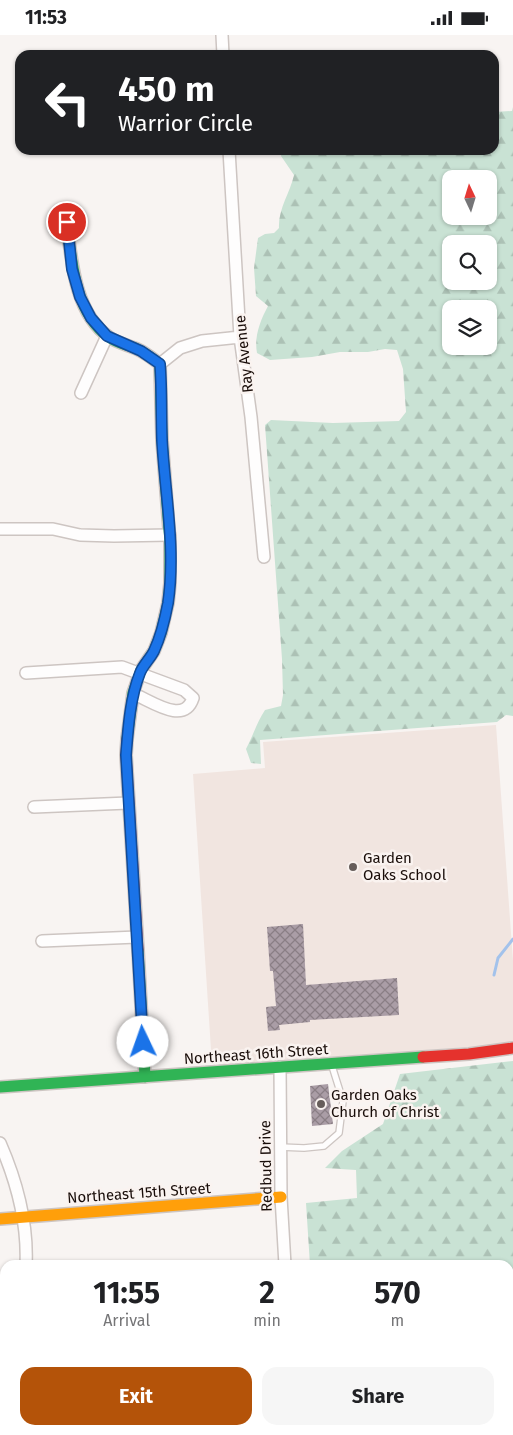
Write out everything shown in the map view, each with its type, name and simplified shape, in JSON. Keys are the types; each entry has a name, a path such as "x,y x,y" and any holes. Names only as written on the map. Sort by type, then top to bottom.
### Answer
{"street":[{"path":"222,35 223,50"},
{"name":"Ray Avenue","path":"229,155 240,337 251,417 264,557"},
{"path":"65,209 72,269 80,297 91,318 107,336 141,351 160,364"},
{"path":"81,393 107,336"},
{"path":"160,364 180,349 202,341 240,337"},
{"path":"145,1077 126,755 128,720 140,673 153,652 161,631 168,603 170,535 162,440 160,364"},
{"path":"0,529 53,529 80,535 170,535"},
{"path":"26,673 122,667 184,690 193,698 190,706 182,711 168,710 134,695"},
{"path":"34,807 128,803"},
{"path":"42,941 137,937"},
{"name":"Northeast 16th Street","path":"0,1087 469,1054 513,1048"},
{"name":"Redbud Drive","path":"280,1067 281,1197 285,1260"},
{"path":"0,1143 19,1193 27,1245 26,1260"},
{"name":"Northeast 15th Street","path":"0,1219 281,1197"}],"lane":[{"path":"280,1147 304,1148 324,1146 339,1133 343,1101 331,1064"}],"shaded area":[{"name":"Garden Oaks School","path":"496,725 513,961 513,1042 484,1046 212,1065 193,774 265,768 263,742"}],"green space":[{"path":"513,107 513,716 506,715 497,722 260,740 261,764 251,763 246,749 257,724 265,710 281,706 283,695 265,425 271,420 333,423 399,421 406,412 403,369 397,350 340,352 312,357 270,360 257,353 258,329 268,306 256,296 254,268 258,238 265,234 274,233 279,228 280,214 294,175 281,155 499,155 499,112 512,111"},
{"path":"513,1061 513,1260 310,1260 306,1203 357,1198 356,1170 325,1168 342,1151 383,1124 400,1074"}],"building":[{"path":"303,924 306,985 397,978 399,1015 310,1020 310,1022 279,1025 280,1030 268,1031 266,1007 276,1006 273,971 270,971 267,927"},
{"path":"328,1084 333,1124 312,1126 310,1086"}],"waterway":[{"path":"494,975 498,958 513,939"}],"traffic: fast":[{"path":"65,209 75,278 87,312 96,326 109,337 140,351 160,364 162,440 170,542 170,583 168,603 161,633 154,651 141,670 133,693 127,739"},
{"path":"138,950 145,1077"},
{"path":"0,1087 423,1057"}],"traffic: slow":[{"path":"0,1219 281,1197"}],"traffic: jam":[{"path":"127,739 126,755 138,950"},
{"path":"423,1057 469,1054 513,1048"}],"place":[{"name":"Garden Oaks School","path":"353,867"},
{"name":"Garden Oaks Church of Christ","path":"321,1104"}],"route":[{"path":"67,222 72,269 80,297 91,318 107,336 141,351 160,364 162,384 162,440 170,535 168,603 161,631 153,652 140,673 128,720 126,755 143,1042"}]}
